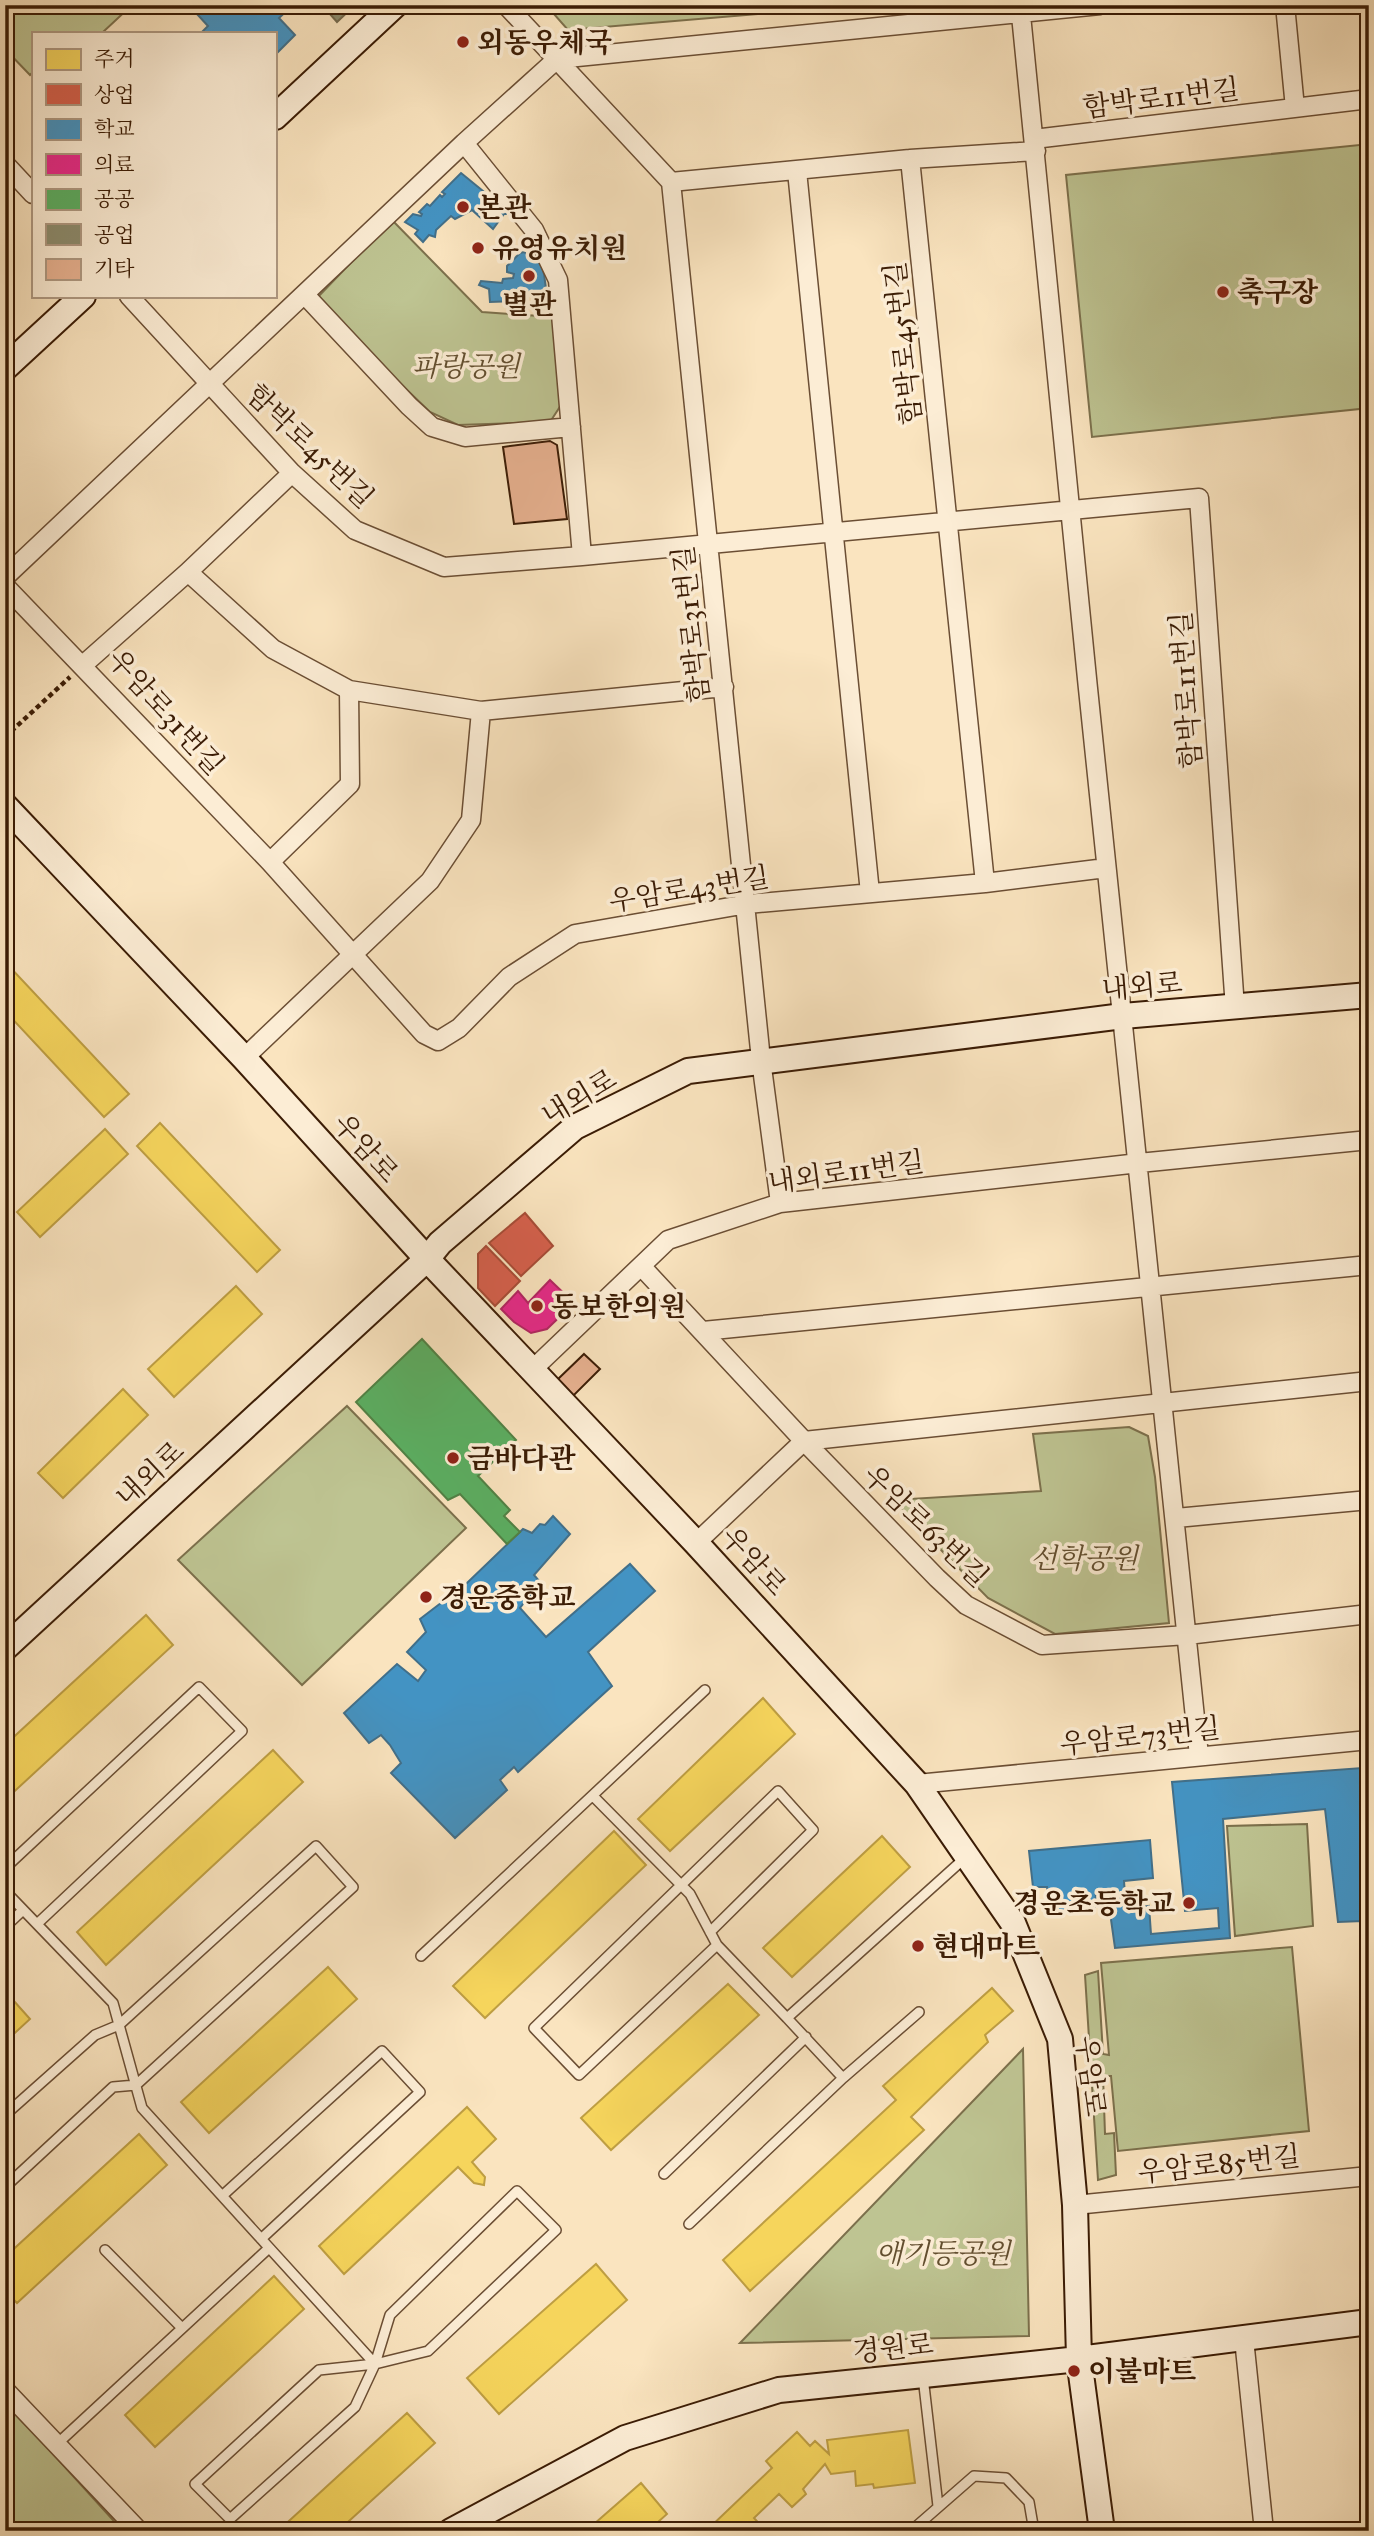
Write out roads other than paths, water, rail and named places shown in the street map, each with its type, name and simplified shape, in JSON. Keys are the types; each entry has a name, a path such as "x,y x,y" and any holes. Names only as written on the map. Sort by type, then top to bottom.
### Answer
{"street":[{"path":"276,116 395,5"},
{"path":"506,5 671,182 1035,145"},
{"path":"210,383 557,59 1020,9 1100,5"},
{"path":"1285,5 1295,108"},
{"path":"1020,9 1199,1756"},
{"name":"함박로11번길","path":"1035,145 1369,99"},
{"path":"464,143 534,230 558,280 582,556"},
{"name":"함박로45번길","path":"910,159 985,883"},
{"path":"6,166 32,193"},
{"path":"797,171 870,893"},
{"name":"함박로31번길","path":"671,182 761,1060 780,1203"},
{"path":"305,295 432,427 465,437 571,427"},
{"path":"5,368 81,298"},
{"name":"함박로45번길","path":"131,298 292,473 355,530 444,567 1071,510"},
{"name":"함박로45번길","path":"5,577 210,383"},
{"name":"우암로31번길","path":"292,473 188,572 83,664 270,862 352,955"},
{"name":"함박로11번길","path":"1071,510 1199,498 1235,1008"},
{"path":"188,572 273,649 349,690 481,711 724,687"},
{"path":"5,586 83,664"},
{"path":"270,862 350,783 349,690"},
{"path":"244,1058 430,881 471,820 481,711"},
{"name":"우암로","path":"5,806 244,1058 427,1259 696,1543 917,1784 1013,1923 1060,2039 1075,2204 1079,2359 1102,2531"},
{"name":"우암로43번길","path":"352,955 424,1034 438,1041 459,1028 509,977 575,934 747,904 985,883 1106,868"},
{"name":"내외로","path":"5,1648 427,1259 440,1243 575,1127 688,1071 1123,1016 1369,995"},
{"name":"내외로11번길","path":"532,1370 668,1240 780,1203 1369,1140"},
{"path":"702,1331 1369,1265"},
{"name":"우암로63번길","path":"642,1267 804,1441 966,1605 1042,1645 1187,1635"},
{"path":"1163,1404 1369,1381"},
{"name":"우암로63번길","path":"804,1441 1163,1404"},
{"path":"696,1543 804,1441"},
{"path":"1176,1518 1369,1500"},
{"path":"1187,1635 1369,1614"},
{"name":"우암로73번길","path":"917,1784 1369,1740"},
{"name":"우암로85번길","path":"1075,2204 1369,2176"},
{"name":"경원로","path":"451,2531 625,2438 779,2390 1079,2359 1369,2322"},
{"path":"1244,2339 1264,2531"},
{"path":"5,2390 139,2531"}],"lane":[{"path":"5,1868 199,1686 242,1731 37,1924"},
{"path":"421,1956 705,1690"},
{"path":"710,1932 813,1830 778,1791 534,2028 579,2075 717,1945"},
{"path":"593,1796 690,1894 717,1945 843,2078"},
{"path":"5,2115 95,2035 119,2025 316,1846 353,1887 136,2085 113,2087 5,2187"},
{"path":"787,2018 967,1856"},
{"path":"5,1891 113,2003 142,2108 375,2364"},
{"path":"5,1927 23,1910"},
{"path":"689,2224 843,2078 919,2012"},
{"path":"664,2174 806,2037"},
{"path":"222,2196 382,2051 421,2092 261,2239"},
{"path":"375,2364 319,2370 195,2484 230,2519 355,2407 375,2364 390,2315 517,2191 556,2230 428,2351 375,2364"},
{"path":"57,2444 269,2248"},
{"path":"105,2250 181,2328"},
{"path":"923,2375 938,2506"},
{"path":"911,2531 974,2476 1006,2478 1029,2502 1034,2531"}],"place":[{"name":"외동우체국","path":"463,42"},
{"name":"본관","path":"463,207"},
{"name":"유영유치원","path":"478,248"},
{"name":"별관","path":"529,276"},
{"name":"축구장","path":"1223,292"},
{"name":"동보한의원","path":"537,1306"},
{"name":"금바다관","path":"453,1458"},
{"name":"경운중학교","path":"426,1597"},
{"name":"경운초등학교","path":"1189,1903"},
{"name":"현대마트","path":"918,1946"},
{"name":"이불마트","path":"1074,2371"}],"park label":[{"name":"파랑공원","path":"466,366"},
{"name":"선학공원","path":"1084,1558"},
{"name":"애기등공원","path":"943,2253"}]}
